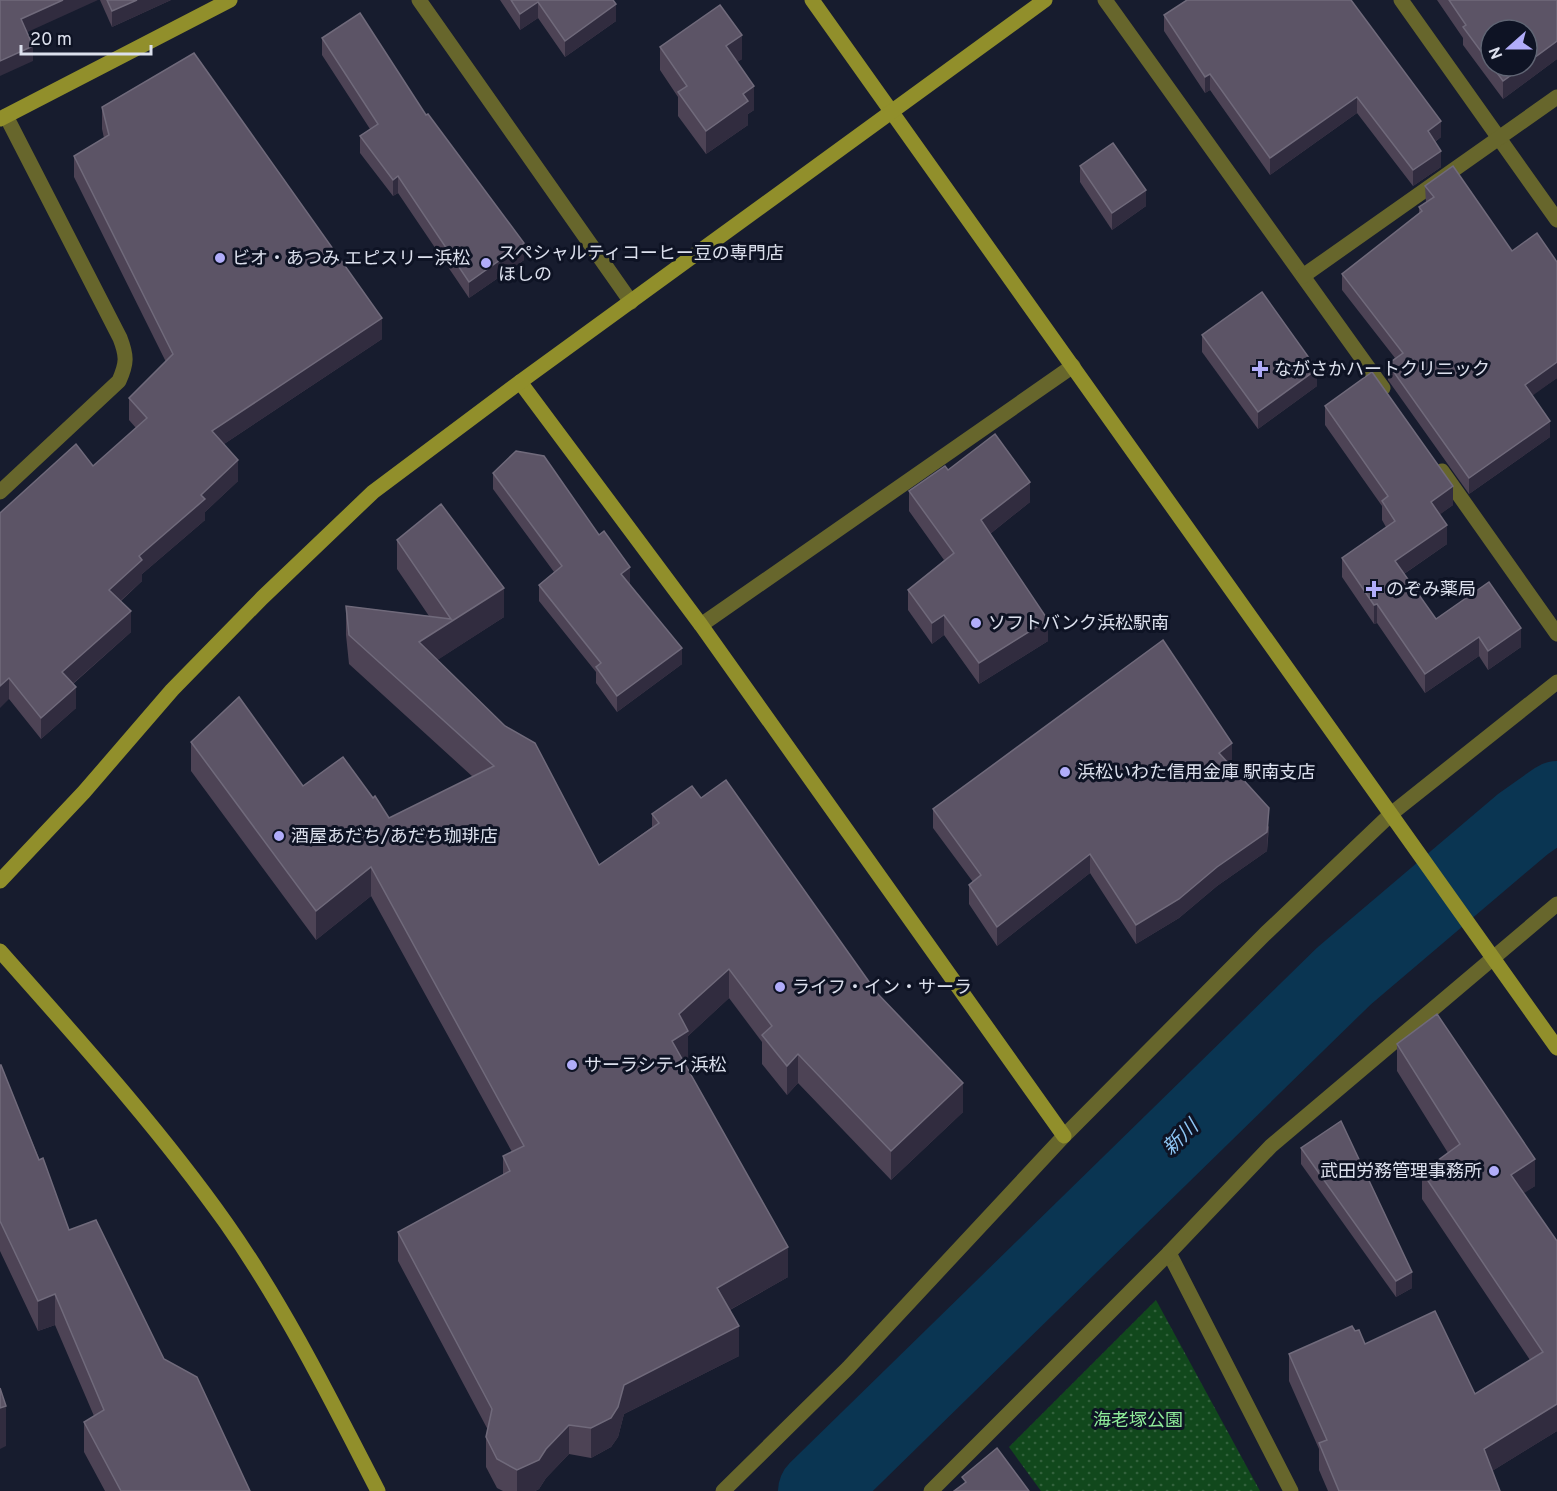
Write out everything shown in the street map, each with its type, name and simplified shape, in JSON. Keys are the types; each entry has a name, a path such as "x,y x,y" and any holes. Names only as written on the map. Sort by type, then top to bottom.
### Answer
{"street":[{"path":"0,492 119,381 125,368 126,352 3,118 230,0"},
{"path":"419,0 631,302"},
{"path":"812,0 1557,1047"},
{"path":"0,881 84,792 172,690 307,553 373,492 520,382 1046,0"},
{"path":"1105,0 1392,402"},
{"path":"1401,0 1557,220"},
{"path":"1303,276 1557,97"},
{"path":"700,625 1072,366"},
{"path":"520,382 700,625 1064,1136"},
{"path":"1434,460 1557,634"},
{"path":"723,1491 848,1368 1064,1136 1265,934 1391,814 1557,682"},
{"path":"931,1491 1169,1253 1271,1146 1557,904"},
{"path":"0,951 152,1125 227,1225 283,1315 336,1408 378,1491"},
{"path":"1169,1253 1291,1491"}],"green space":[{"name":"海老塚公園","path":"1156,1300 1260,1491 1041,1491 1009,1447"}],"building":[{"path":"0,0 63,0 21,19 33,46 0,61"},
{"path":"107,0 137,0 112,11"},
{"path":"511,0 613,0 616,4 565,41 538,2 520,14"},
{"path":"1187,0 1351,0 1441,121 1428,131 1441,151 1413,170 1357,97 1270,158 1210,74 1205,77 1164,15"},
{"path":"1449,0 1557,0 1557,41 1539,54 1539,18 1479,18 1479,49 1463,27 1466,25"},
{"path":"720,5 742,35 726,46 754,86 743,94 748,101 706,131 678,92 687,86 660,47"},
{"path":"360,13 426,115 428,114 524,243 469,282 398,176 393,180 360,136 378,124 322,38"},
{"path":"194,53 382,318 212,431 238,460 201,495 205,499 139,556 142,560 109,590 131,611 62,672 76,687 41,718 9,678 0,686 0,513 76,444 93,466 147,418 129,398 173,354 74,156 109,135 102,107"},
{"path":"1113,143 1146,190 1112,213 1080,166"},
{"path":"1453,166 1512,251 1537,233 1557,262 1557,362 1525,385 1550,421 1469,478 1388,364 1403,353 1342,274 1422,211 1419,207 1434,197 1425,186"},
{"name":"ながさかハートクリニック","path":"1262,292 1317,369 1258,412 1202,335"},
{"path":"1372,372 1453,486 1431,502 1447,525 1395,561 1436,619 1489,582 1521,628 1488,651 1479,637 1425,674 1342,558 1395,521 1382,501 1388,496 1325,406"},
{"path":"995,434 1030,482 981,520 1048,620 979,663 944,615 932,623 908,590 954,553 909,491 945,466 948,470"},
{"path":"516,451 544,456 599,535 604,531 630,567 621,574 682,648 617,696 596,667 601,663 539,585 562,566 493,473"},
{"path":"441,504 504,588 419,642 505,726 535,743 599,865 659,823 652,814 692,786 701,798 726,780 877,993 963,1083 891,1151 798,1054 787,1066 762,1035 772,1026 729,969 679,1014 688,1031 672,1041 788,1247 717,1288 739,1326 624,1385 618,1407 611,1418 591,1428 569,1425 546,1449 539,1460 517,1470 497,1459 486,1437 492,1409 398,1232 510,1171 503,1156 524,1146 371,867 316,911 191,742 239,697 303,786 343,757 373,798 375,796 389,818 494,766 349,635 346,606 451,619 397,540"},
{"path":"1163,640 1232,743 1219,753 1269,808 1267,832 1217,867 1179,899 1136,925 1090,854 997,927 969,885 981,875 933,809"},
{"path":"1437,1014 1535,1159 1511,1175 1557,1241 1557,1404 1484,1449 1500,1491 1339,1491 1319,1443 1327,1440 1289,1354 1352,1326 1355,1331 1359,1330 1365,1344 1435,1311 1475,1394 1543,1352 1422,1172 1460,1144 1397,1044"},
{"path":"0,1065 39,1160 43,1158 69,1230 96,1220 164,1359 197,1377 250,1491 121,1491 84,1422 104,1410 55,1294 38,1301 0,1221"},
{"path":"1341,1121 1412,1272 1396,1281 1301,1148"},
{"path":"0,1388 6,1406 0,1408"},
{"path":"997,1448 1029,1491 954,1491 966,1482 962,1477"}],"waterway":[{"name":"新川","path":"817,1491 1344,976 1523,824 1557,800"}],"place":[{"name":"ビオ・あつみ エピスリー浜松","path":"220,258"},
{"name":"スペシャルティコーヒー豆の専門店 ほしの","path":"486,263"},
{"name":"ながさかハートクリニック","path":"1260,369"},
{"name":"のぞみ薬局","path":"1374,589"},
{"name":"ソフトバンク浜松駅南","path":"976,623"},
{"name":"浜松いわた信用金庫 駅南支店","path":"1065,772"},
{"name":"酒屋あだち/あだち珈琲店","path":"279,836"},
{"name":"ライフ・イン・サーラ","path":"780,987"},
{"name":"サーラシティ浜松","path":"572,1065"},
{"name":"武田労務管理事務所","path":"1494,1171"}]}
